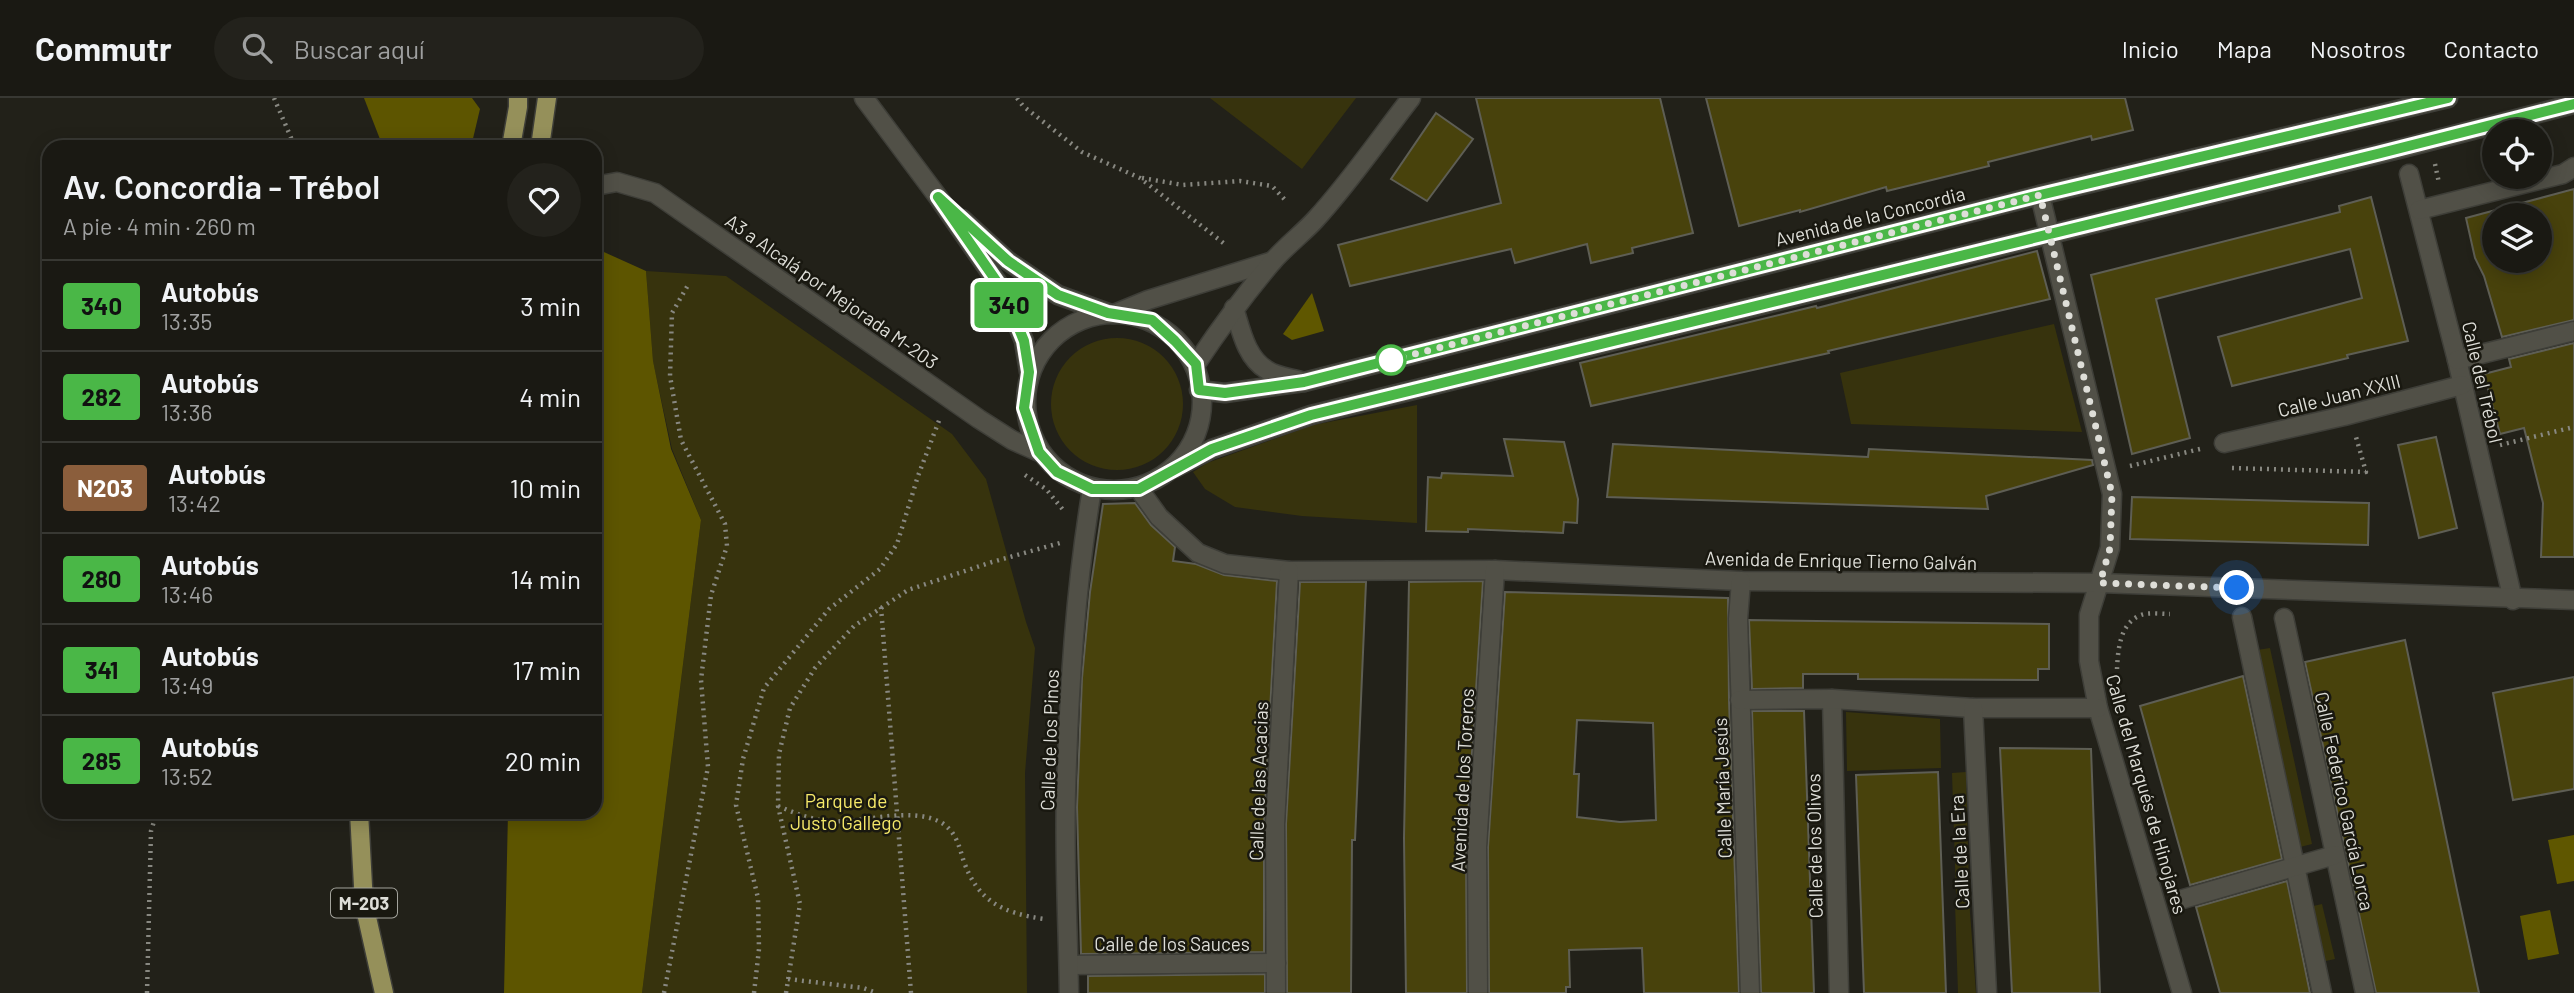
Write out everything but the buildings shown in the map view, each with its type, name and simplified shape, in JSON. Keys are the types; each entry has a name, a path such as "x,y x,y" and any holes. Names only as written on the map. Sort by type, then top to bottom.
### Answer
{"main road":[{"path":"512,140 519,107 518,98"},
{"path":"541,140 547,98"},
{"name":"M-203","path":"359,819 364,904 384,993"}],"street":[{"path":"864,98 1004,292 1024,341 1029,372 1024,408 1039,452 1057,472 1092,489 1139,489 1212,449 1311,415 2574,104"},
{"path":"1196,364 1234,308 1273,261 1329,203 1410,98"},
{"name":"Avenida de la Concordia","path":"1199,390 1225,393 1304,382 2040,195 2448,98"},
{"path":"2419,211 2563,174 2574,167"},
{"name":"Calle del Trébol","path":"2409,174 2457,360 2513,600"},
{"name":"A3 a Alcalá por Mejorada M-203","path":"602,185 617,182 655,193 979,419 1012,440 1039,452"},
{"name":"Calle del Marqués de Hinojares","path":"2040,195 2112,494 2110,548 2089,615 2089,661 2098,708 2182,993"},
{"path":"938,197 1008,261 1058,295 1111,313 1152,320 1196,364 1202,416 1195,441 1175,468"},
{"path":"1029,372 1045,344 1073,323 1273,261"},
{"name":"Avenida de la Concordia","path":"1234,308 1243,338 1254,359 1268,372 1304,382"},
{"path":"2457,360 2574,331"},
{"name":"Calle Juan XXIII","path":"2224,443 2344,416 2462,385"},
{"name":"Calle de los Pinos","path":"1069,993 1066,793 1074,629 1083,541 1092,489"},
{"name":"Avenida de Enrique Tierno Galván","path":"1139,489 1159,517 1198,553 1226,564 1289,571 1494,570 1741,581 2100,583 2513,600 2574,600"},
{"name":"Avenida de los Toreros","path":"1478,993 1477,847 1494,570"},
{"name":"Calle de las Acacias","path":"1276,993 1275,824 1289,571"},
{"name":"Calle María Jesús","path":"1741,581 1738,619 1750,993"},
{"path":"2242,617 2322,993"},
{"name":"Calle Federico García Lorca","path":"2284,618 2365,993"},
{"path":"1740,700 1832,699 1973,708 2098,708"},
{"name":"Calle de los Olivos","path":"1832,699 1839,993"},
{"name":"Calle de la Era","path":"1973,708 1987,993"},
{"path":"2183,899 2335,855"},
{"name":"Calle de los Sauces","path":"1069,965 1276,963"}],"path":[{"path":"275,98 292,140"},
{"path":"1017,98 1023,106 1082,152 1140,178 1226,245"},
{"path":"1140,178 1184,185 1240,181 1272,186 1287,202"},
{"path":"664,993 708,767 701,680 711,594 727,546 725,524 681,440 670,376 672,313 688,285"},
{"path":"754,993 759,949 758,898 736,805 743,759 764,688 828,609 880,569 897,544 918,475 940,417 951,424"},
{"path":"2503,458 2500,445 2574,427"},
{"path":"2125,467 2224,443 2232,468 2366,472 2354,431"},
{"path":"1014,468 1046,489 1068,516"},
{"path":"786,993 800,904 778,806 779,754 790,708 815,668 854,626 908,590 1066,542"},
{"path":"881,607 911,993"},
{"path":"2117,672 2118,649 2126,625 2142,614 2170,614"},
{"path":"778,806 810,819 832,822 898,816 931,818 944,825 957,838 967,871 986,899 1015,915 1052,920"},
{"path":"147,993 151,831 155,819"},
{"path":"788,979 863,988 877,993"}],"green space":[{"path":"1210,98 1356,98 1302,169"},
{"name":"Parque de Justo Gallego","path":"646,271 726,276 952,434 986,479 1035,648 1025,773 1027,993 642,993 701,520 672,449 653,362"},
{"path":"2054,324 2082,432 1851,424 1840,373"},
{"path":"1117,338 1142,343 1163,358 1178,379 1183,404 1178,429 1163,450 1142,465 1117,470 1092,465 1071,450 1056,429 1051,404 1056,379 1071,358 1092,343"},
{"path":"1417,405 1417,523 1302,516 1235,507 1205,489 1193,472 1207,463 1313,425"},
{"path":"2270,648 2312,844 2300,847 2257,650"},
{"path":"1846,712 1940,719 1941,768 1847,771"},
{"path":"1966,772 1969,892 1956,894 1952,773"},
{"path":"1969,899 1976,993 1958,993 1955,903"},
{"path":"2322,904 2335,959 2321,962 2309,907"}],"shaded area":[{"path":"364,98 472,98 480,109 473,140 380,140"},
{"path":"602,251 646,271 653,361 671,449 701,520 642,993 504,993 508,819 602,819"},
{"path":"1312,293 1324,331 1292,340 1283,334"},
{"path":"2574,835 2574,881 2557,884 2548,840"},
{"path":"2550,910 2559,954 2528,960 2520,916"}],"bus line":[{"name":"340","path":"2448,98 2040,195 1304,382 1225,393 1199,390 1196,364 1152,320 1108,313 1058,295 1008,261 938,197 1004,292 1024,341 1029,372 1024,408 1039,452 1057,472 1092,489 1139,489 1212,449 1311,415 2574,104"}],"route":[{"path":"1391,360 2040,195 2112,494 2110,548 2100,583 2237,588"}]}
